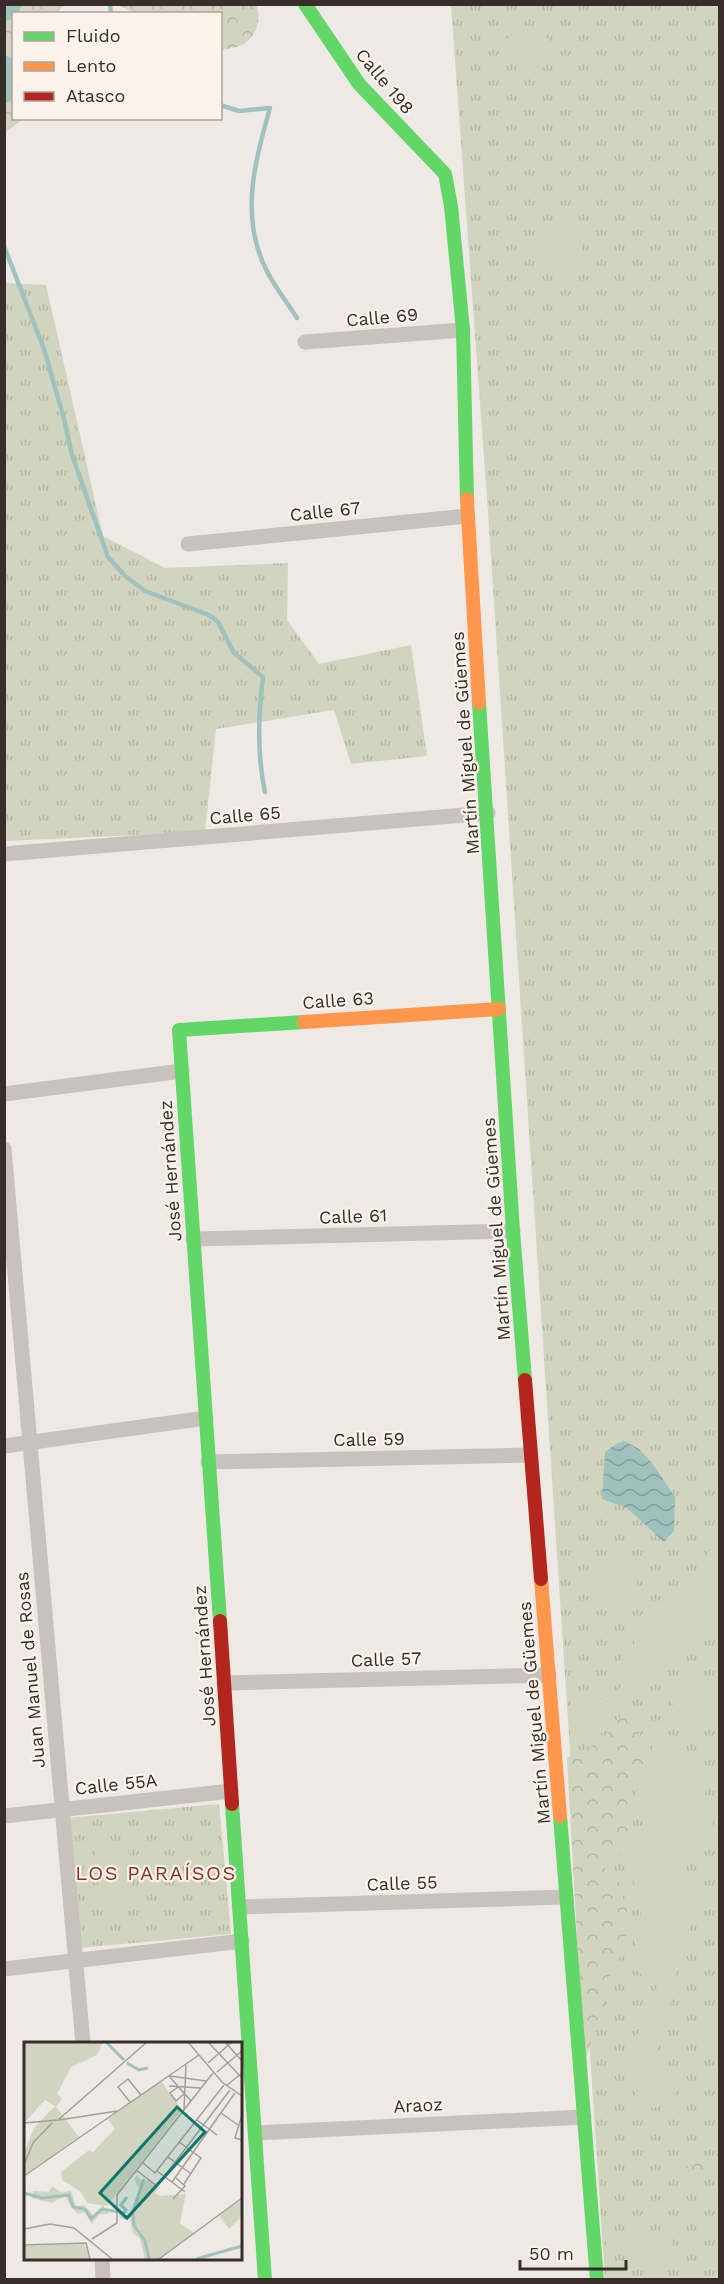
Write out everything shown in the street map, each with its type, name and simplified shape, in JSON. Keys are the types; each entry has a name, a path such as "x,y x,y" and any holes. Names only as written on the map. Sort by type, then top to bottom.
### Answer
{"street":[{"name":"Calle 198","path":"305,4 359,84 445,174"},
{"name":"Martín Miguel de Güemes","path":"445,174 451,206 463,330 467,516 488,813 513,1231 597,2280"},
{"name":"Calle 69","path":"305,342 463,330"},
{"name":"Calle 67","path":"188,544 467,516"},
{"name":"Calle 65","path":"4,854 488,813"},
{"name":"Calle 63","path":"179,1030 499,1010"},
{"name":"José Hernández","path":"179,1030 265,2280"},
{"path":"4,1094 182,1071"},
{"name":"Juan Manuel de Rosas","path":"4,1149 83,2042"},
{"name":"Calle 61","path":"193,1239 513,1231"},
{"path":"4,1446 206,1418"},
{"name":"Calle 59","path":"208,1462 531,1455"},
{"name":"Calle 57","path":"224,1683 549,1675"},
{"name":"Calle 55A","path":"4,1816 231,1791"},
{"name":"Calle 55","path":"239,1907 566,1897"},
{"path":"4,1969 242,1941"},
{"name":"Araoz","path":"255,2133 584,2117"},
{"path":"102,2260 104,2280"}],"green space":[{"path":"5,4 64,5 58,12 12,12 12,120 22,120 5,133"},
{"path":"118,5 256,5 258,21 252,36 244,44 222,51 222,12 133,12"},
{"path":"451,5 719,5 719,2279 605,2279 488,512"},
{"path":"529,28 539,29 556,48 553,60 543,68 516,63 505,55 504,41 513,34"},
{"path":"552,226 568,230 578,239 582,252 581,269 569,274 546,267 541,235"},
{"path":"4,283 46,285 103,536 165,568 288,563 287,620 319,664 411,645 427,756 351,764 334,710 216,729 205,832 5,841"},
{"path":"719,1519 719,1616 654,1684 629,1704 620,1703 614,1696 623,1684 623,1656 694,1577 708,1555"},
{"path":"609,1559 625,1563 634,1571 638,1599 625,1606 609,1609 598,1595 593,1583 596,1571"},
{"path":"692,1676 708,1678 719,1685 719,1708 704,1730 688,1729 680,1720 671,1700 677,1684"},
{"path":"598,1697 608,1703 610,1718 608,1724 605,1730 596,1737 581,1739 577,1728 580,1708 586,1698"},
{"path":"630,1713 638,1718 641,1729 636,1737 649,1742 642,1769 630,1779 627,1786 626,1798 633,1821 632,1829 627,1831 627,1850 606,1863 604,1881 615,1879 623,1886 628,1914 627,1925 614,1974 607,1977 607,1995 584,2064 567,1758 599,1742 620,1717"},
{"path":"661,1740 705,1762 705,1795 713,1824 709,1838 700,1851 683,1867 697,1896 694,1920 684,1938 682,1960 672,1979 669,2021 656,2052 638,2068 628,2067 630,2056 641,2026 657,2001 658,1993 653,1983 635,1968 633,1962 641,1914 628,1868 635,1861 629,1848 635,1837 648,1824 647,1810 635,1799 639,1784 649,1773 648,1766 653,1744"},
{"path":"219,1804 231,1934 79,1948 67,1818"},
{"path":"129,1846 134,1908 101,1911 96,1848"},
{"path":"162,1847 163,1890 143,1891 142,1848"},
{"path":"719,2009 719,2043 712,2043 704,2034 707,2023"},
{"path":"664,2067 674,2073 676,2089 674,2095 659,2106 643,2109 634,2096 653,2068"},
{"path":"719,2153 719,2177 684,2169"},
{"path":"645,2230 658,2232 673,2241 668,2256 656,2268 638,2264 624,2254 624,2243"}],"water":[{"path":"624,1441 639,1449 652,1463 675,1497 674,1531 664,1542 627,1508 602,1499 605,1452"}],"waterway":[{"path":"4,8 8,4"},
{"path":"110,4 111,12"},
{"path":"4,69 11,74 4,90"},
{"path":"222,106 239,111 270,108 259,148 252,188 253,228 265,267 297,318"},
{"path":"4,246 44,349 72,455 108,557 125,576 145,591 209,615 218,622 234,653 263,677 259,735 265,792"}],"traffic: fast":[{"path":"305,4 359,84 445,174 451,206 463,330 467,499"},
{"path":"479,703 513,1231 525,1380"},
{"path":"220,1621 179,1030 304,1022"},
{"path":"232,1804 265,2280"},
{"path":"560,1816 597,2280"}],"traffic: slow":[{"path":"467,499 479,703"},
{"path":"304,1022 499,1009"},
{"path":"541,1579 560,1816"}],"traffic: jam":[{"path":"525,1380 541,1579"},
{"path":"220,1621 232,1804"}],"district":[{"name":"LOS PARAÍSOS","path":"156,1873"}]}
